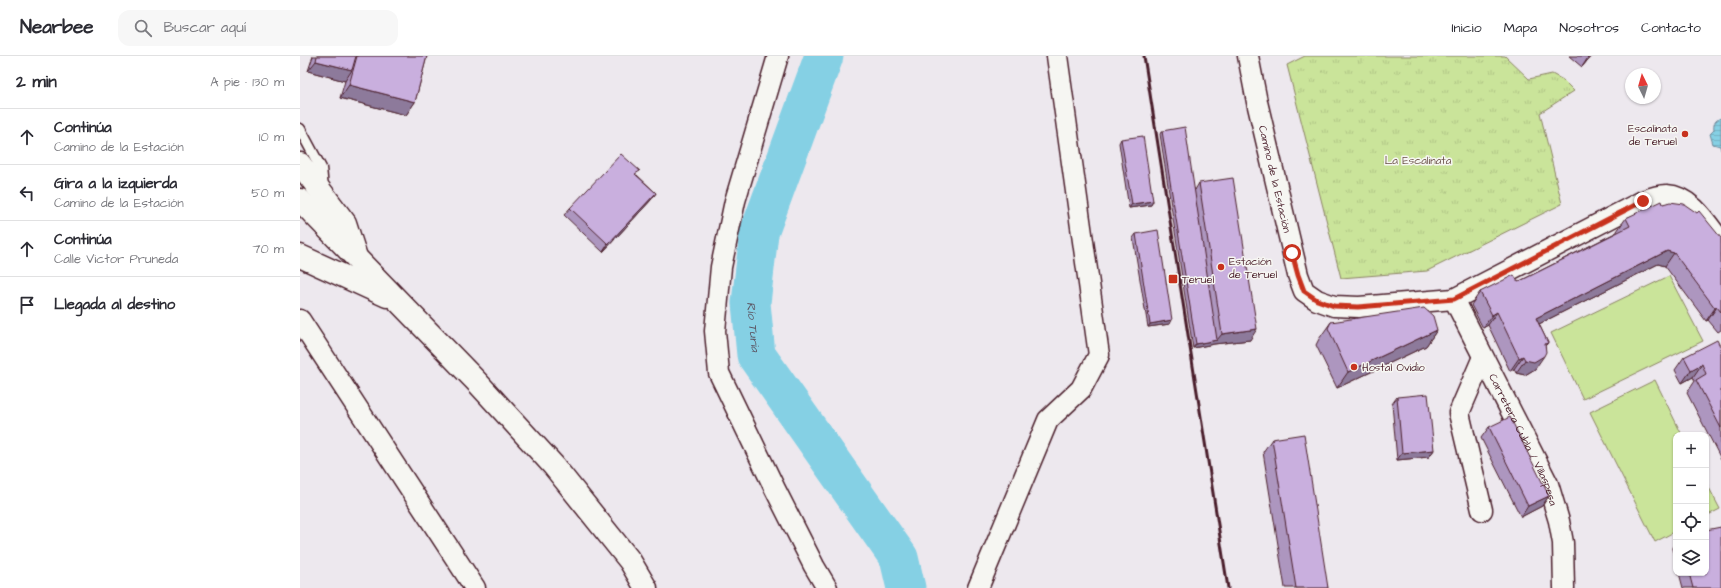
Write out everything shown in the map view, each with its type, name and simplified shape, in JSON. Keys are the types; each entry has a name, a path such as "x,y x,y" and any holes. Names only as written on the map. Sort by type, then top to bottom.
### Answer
{"highway":[{"path":"300,164 345,223 356,259"},
{"path":"300,200 476,381 553,465 630,561 646,588"},
{"path":"300,256 399,301"}],"street":[{"path":"778,56 735,201 721,267 715,331 719,373 778,496 827,588"},
{"path":"978,588 1048,420 1081,389 1099,355 1057,56"},
{"name":"Camino de la Estación","path":"1249,56 1298,275 1304,291 1317,300 1334,306 1352,307 1454,299"},
{"path":"1454,299 1643,201 1656,196 1666,195 1684,200 1700,216 1721,242"},
{"name":"Carretera Cubla / Villaspesa","path":"1454,299 1548,484 1559,521 1563,543 1564,588"},
{"path":"300,320 475,588"},
{"path":"1482,510 1459,413 1483,357"}],"lane":[{"path":"300,129 321,168 323,194"}],"green space":[{"name":"La Escalinata","path":"1305,56 1505,56 1529,79 1552,74 1563,80 1574,91 1540,113 1562,204 1427,271 1341,278 1287,65"},
{"path":"1669,276 1703,341 1583,399 1551,333"},
{"path":"1655,380 1681,432 1673,432 1673,533 1655,542 1590,412"},
{"path":"1709,488 1720,509 1709,514"}],"water":[{"path":"1721,118 1721,150 1720,146 1713,144 1710,134 1714,130 1715,122"}],"building":[{"path":"317,56 356,56 352,70 316,61"},
{"path":"357,56 427,56 415,102 349,85"},
{"path":"1185,127 1217,340 1196,344 1162,131"},
{"path":"1143,136 1153,201 1132,204 1121,139"},
{"path":"621,154 640,171 635,174 656,193 608,244 570,208"},
{"name":"Estación de Teruel","path":"1233,178 1257,329 1222,334 1199,183"},
{"path":"1662,201 1663,204 1670,202 1684,204 1697,213 1699,211 1721,238 1721,312 1717,307 1715,308 1674,253 1667,251 1536,318 1548,343 1545,344 1546,352 1544,356 1534,362 1525,360 1523,356 1519,358 1497,312 1492,315 1480,292 1514,275 1518,282 1630,226 1626,218"},
{"path":"1158,230 1172,320 1150,324 1136,234"},
{"path":"1424,308 1433,316 1437,330 1348,372 1328,328 1331,322"},
{"path":"1717,340 1721,348 1721,428 1696,380 1706,374 1702,364 1691,370 1684,357"},
{"path":"1428,394 1434,450 1402,453 1397,397"},
{"path":"1510,417 1549,496 1528,506 1489,427"},
{"path":"1304,434 1328,588 1296,588 1272,439"},
{"path":"1721,527 1721,588 1693,588 1690,576 1709,576 1709,529"}],"waterway":[{"name":"Río Turia","path":"824,56 759,233 751,303 756,355 899,558 906,588"}],"railway":[{"path":"1144,56 1228,588"}],"place":[{"name":"Escalinata de Teruel","path":"1685,134"},
{"name":"Estación de Teruel","path":"1221,267"},
{"name":"Teruel","path":"1173,279"},
{"name":"Hostal Ovidio","path":"1354,367"}],"route":[{"path":"1292,253 1304,291 1317,300 1334,306 1358,307 1454,299 1643,201"}]}
